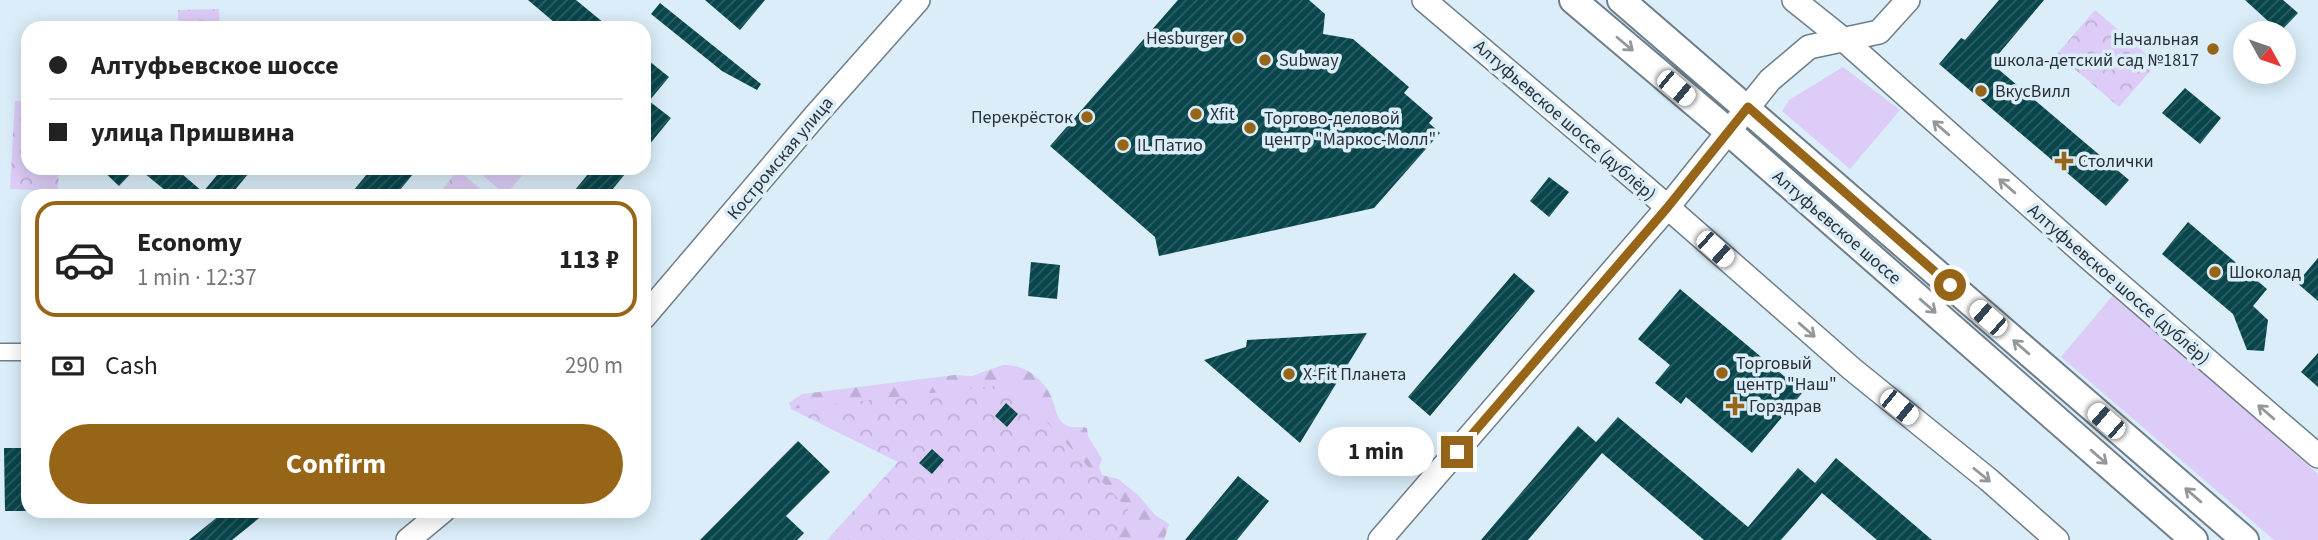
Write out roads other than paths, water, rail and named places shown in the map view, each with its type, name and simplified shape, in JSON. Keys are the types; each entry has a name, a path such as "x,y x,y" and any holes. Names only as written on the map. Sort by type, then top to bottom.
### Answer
{"main road":[{"name":"Алтуфьевское шоссе","path":"1573,0 1729,132 2194,540"},
{"name":"Алтуфьевское шоссе","path":"1621,0 1748,107 1854,203 2245,540"}],"street":[{"name":"Костромская улица","path":"651,309 918,0"},
{"name":"Алтуфьевское шоссе (дублёр)","path":"1424,0 1648,190 1852,369 1989,480 2057,540"},
{"name":"Алтуфьевское шоссе (дублёр)","path":"1794,0 1844,40 2090,259 2318,456"},
{"path":"1876,69 1872,49 1879,32 1908,0"},
{"path":"1380,540 1667,208 1770,80 1810,47 1879,32"},
{"path":"0,352 21,352"},
{"path":"408,540 432,518"}],"place":[{"name":"Hesburger","path":"1238,38"},
{"name":"Начальная школа-детский сад №1817","path":"2213,49"},
{"name":"Subway","path":"1265,60"},
{"name":"ВкусВилл","path":"1981,91"},
{"name":"Xfit","path":"1196,114"},
{"name":"Перекрёсток","path":"1087,117"},
{"name":"Торгово-деловой центр \"Маркос-Молл\"","path":"1250,128"},
{"name":"IL Патио","path":"1123,145"},
{"name":"Столички","path":"2064,161"},
{"name":"Шоколад","path":"2215,272"},
{"name":"Торговый центр \"Наш\"","path":"1722,373"},
{"name":"X-Fit Планета","path":"1289,374"},
{"name":"Горздрав","path":"1735,406"}]}
